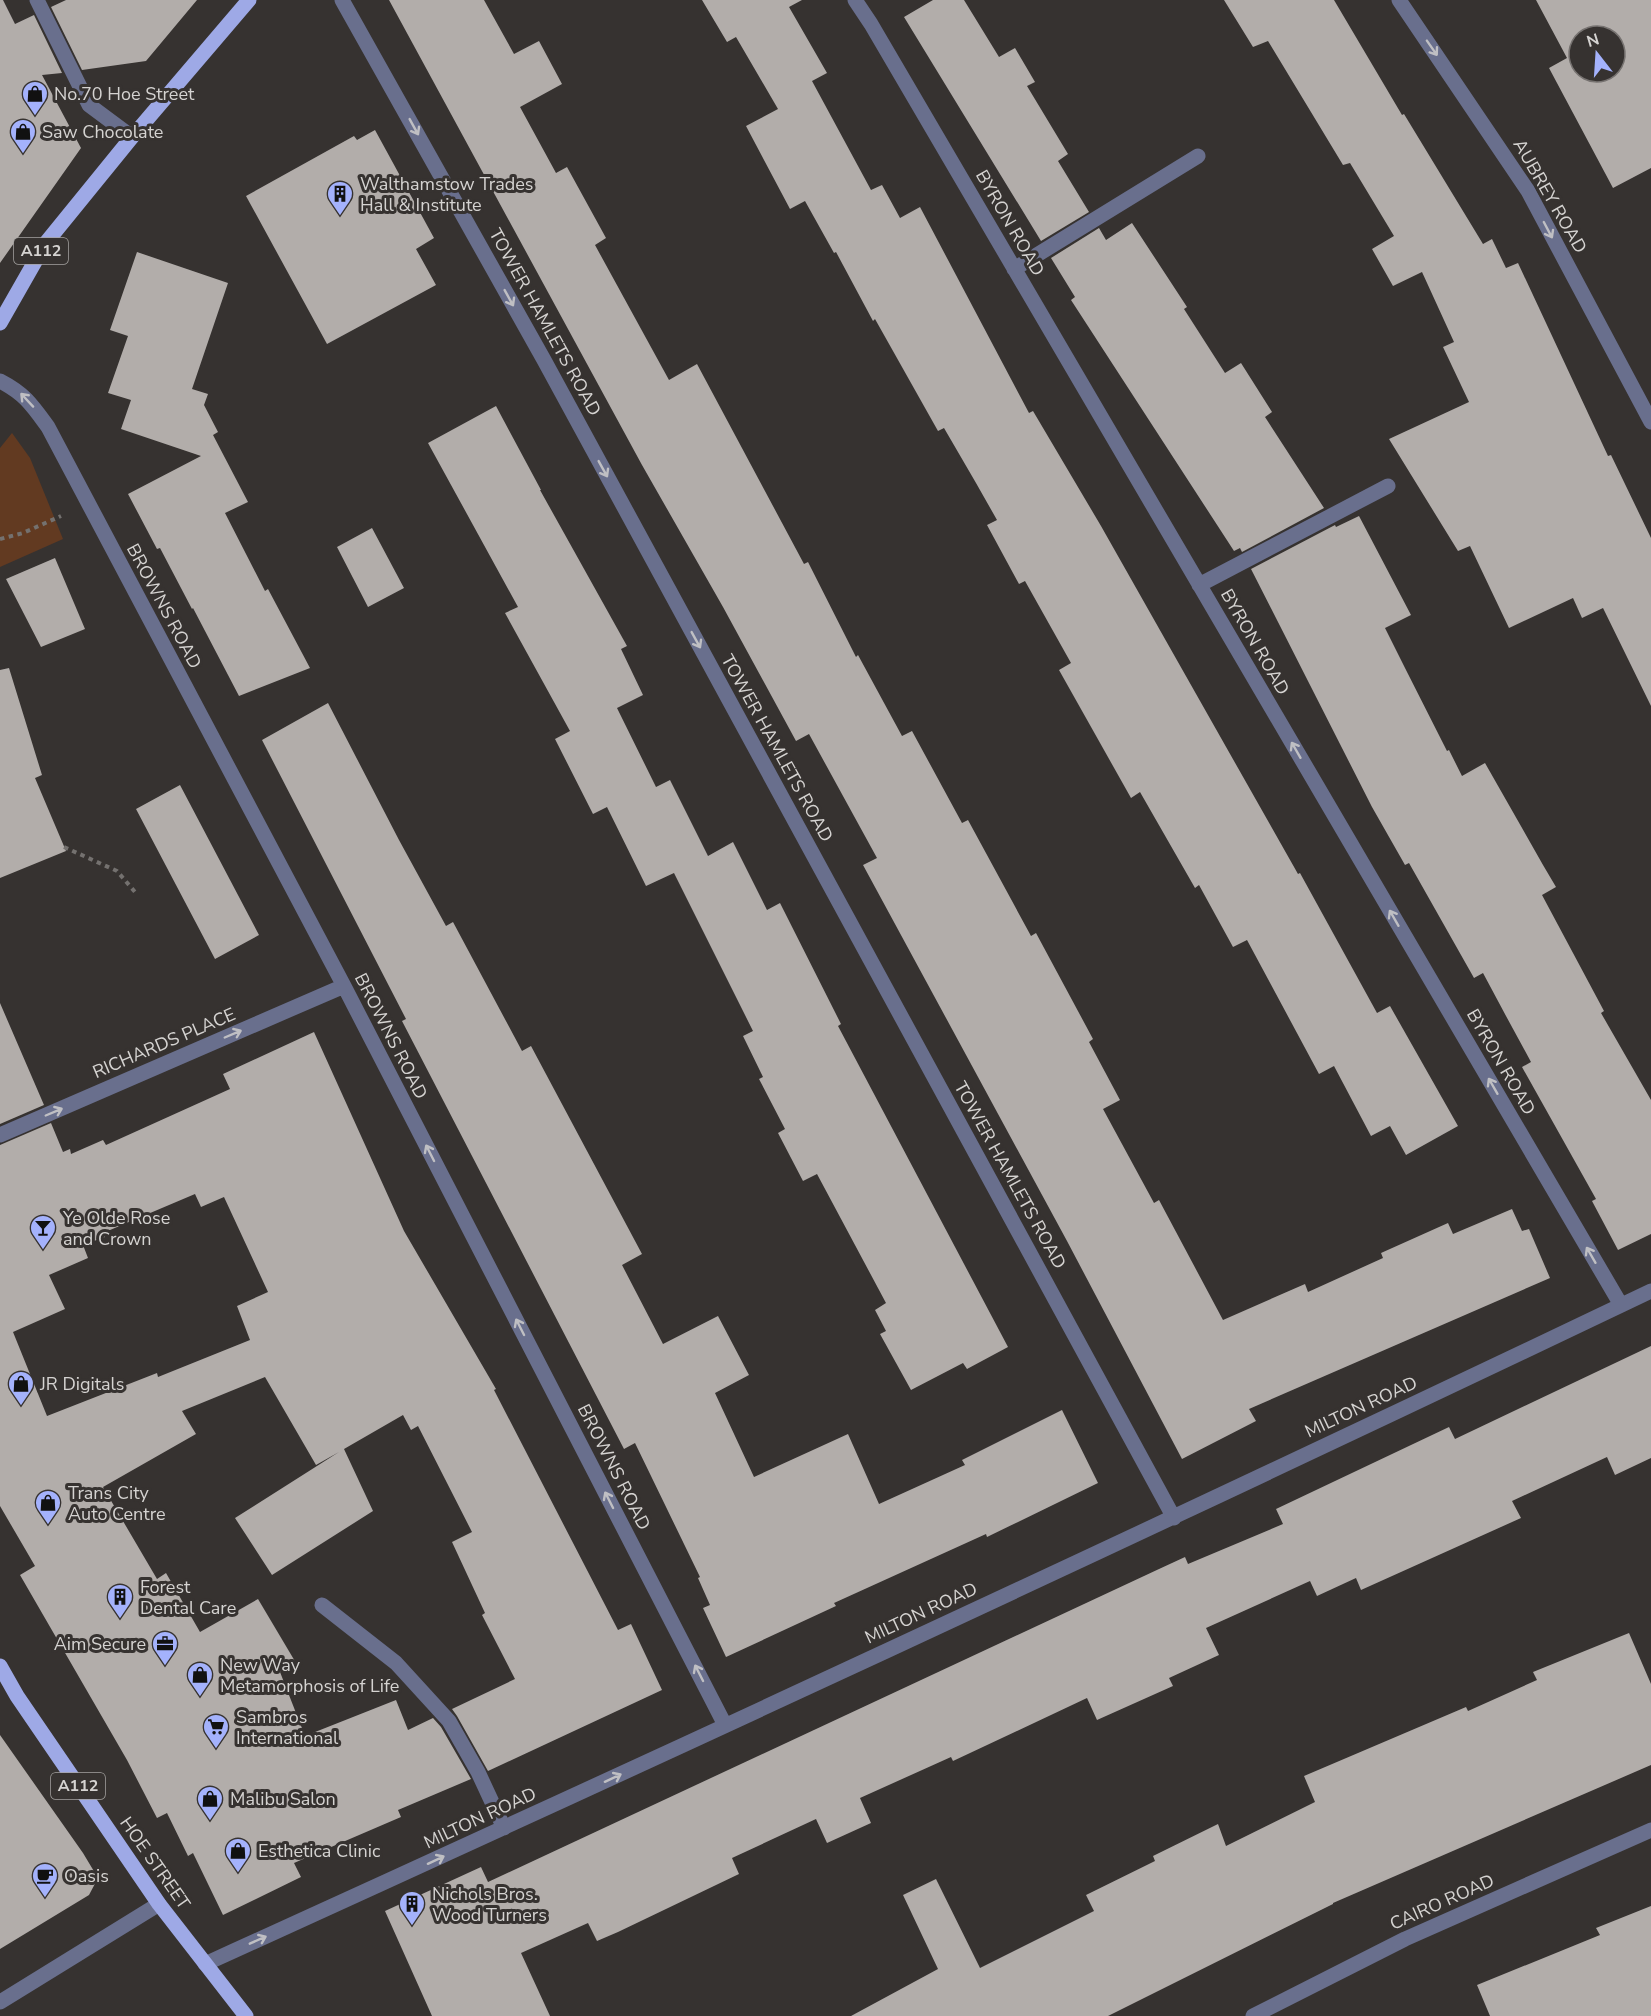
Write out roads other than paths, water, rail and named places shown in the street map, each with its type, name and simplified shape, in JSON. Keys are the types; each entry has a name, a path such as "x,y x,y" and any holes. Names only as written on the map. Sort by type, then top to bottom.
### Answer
{"main road":[{"name":"A112","path":"0,323 45,244 132,137 249,0"},
{"name":"HOE STREET","path":"0,1666 17,1696 159,1904 246,2016"}],"street":[{"path":"37,0 89,105 132,137"},
{"name":"TOWER HAMLETS ROAD","path":"342,0 549,370 1174,1518"},
{"name":"BYRON ROAD","path":"855,0 1621,1305"},
{"name":"AUBREY ROAD","path":"1399,0 1528,191 1651,422"},
{"path":"1014,269 1198,156"},
{"name":"BROWNS ROAD","path":"0,381 17,390 34,407 48,427 344,986 725,1725"},
{"path":"1199,585 1388,486"},
{"name":"RICHARDS PLACE","path":"0,1135 344,986"},
{"name":"MILTON ROAD","path":"205,1965 1174,1518 1651,1291"},
{"path":"322,1605 396,1663 449,1720 478,1772 504,1828"},
{"name":"CAIRO ROAD","path":"1253,2016 1405,1939 1651,1830"},
{"path":"0,2002 159,1904"}],"place":[{"name":"No.70 Hoe Street","path":"35,117"},
{"name":"Saw Chocolate","path":"23,155"},
{"name":"Walthamstow Trades Hall & Institute","path":"340,217"},
{"name":"Ye Olde Rose and Crown","path":"43,1251"},
{"name":"JR Digitals","path":"21,1407"},
{"name":"Trans City Auto Centre","path":"48,1526"},
{"name":"Forest Dental Care","path":"120,1620"},
{"name":"Aim Secure","path":"165,1667"},
{"name":"New Way Metamorphosis of Life","path":"200,1698"},
{"name":"Sambros International","path":"216,1750"},
{"name":"Malibu Salon","path":"210,1822"},
{"name":"Esthetica Clinic","path":"238,1874"},
{"name":"Oasis","path":"45,1899"},
{"name":"Nichols Bros. Wood Turners","path":"412,1927"}]}
